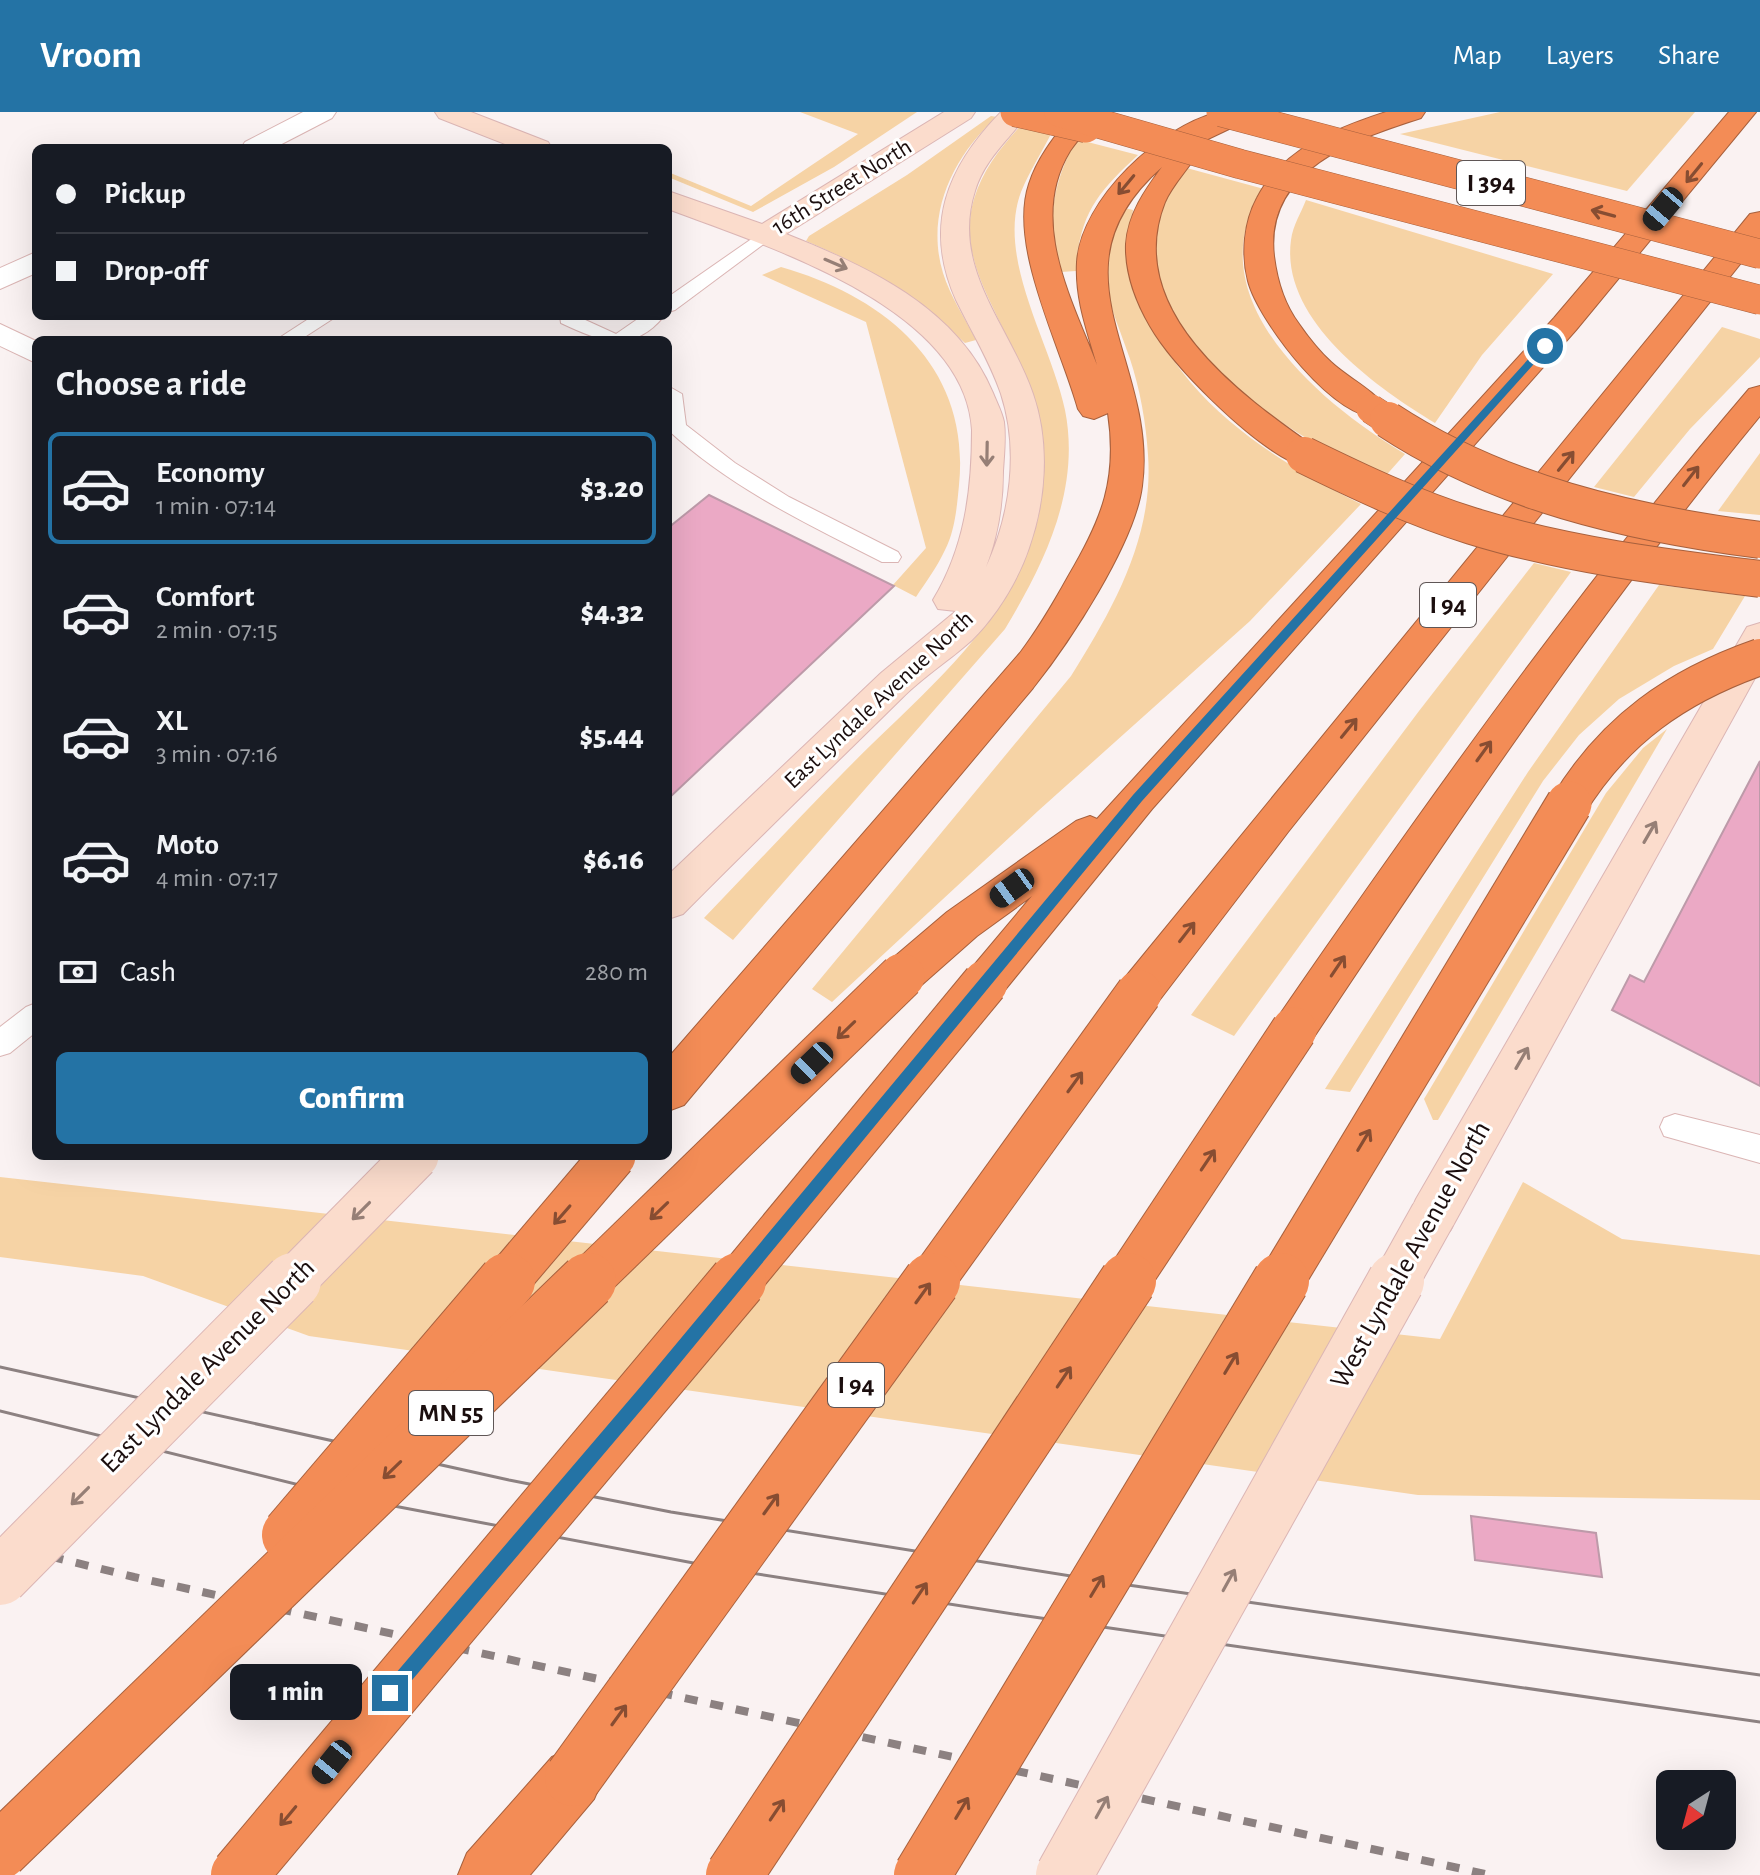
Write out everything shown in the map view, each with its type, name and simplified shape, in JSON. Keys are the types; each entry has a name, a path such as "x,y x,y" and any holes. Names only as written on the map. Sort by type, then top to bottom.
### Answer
{"highway":[{"path":"1016,112 1240,164"},
{"name":"I 394","path":"1059,112 1240,164 1760,300"},
{"path":"1082,585 1101,467 1098,437 1082,367 1042,258 1035,215 1047,169 1074,127 1088,112"},
{"path":"672,1086 1044,647 1082,585 1118,522 1126,482 1126,421 1092,294 1091,272 1103,216 1133,176 1172,145 1216,118 1243,112"},
{"path":"1412,112 1369,124 1304,157 1273,194 1257,227 1258,271 1273,311 1306,356 1340,389 1459,460 1582,507 1682,530 1760,540"},
{"path":"239,1875 648,1391 1138,798 1555,335 1743,112"},
{"path":"1216,118 1170,169 1147,209 1139,245 1146,286 1164,322 1191,362 1230,402 1304,455 1409,506 1500,536 1603,559 1760,579"},
{"name":"I 394","path":"1216,118 1760,254"},
{"path":"1387,203 1760,325"},
{"name":"I 94","path":"489,1875 573,1778 1139,993 1283,809 1760,220"},
{"path":"734,1875 1294,1030 1519,702 1704,460 1760,396"},
{"path":"922,1875 1589,771 1614,741 1644,716 1690,686 1757,653"},
{"name":"MN 55","path":"0,1851 902,976 962,924 1138,798"},
{"path":"0,1873 610,1160"},
{"path":"523,1875 573,1778"}],"main road":[{"path":"448,112 529,144"},
{"name":"16th Street North","path":"763,236 962,112"},
{"name":"East Lyndale Avenue North","path":"672,898 913,664 967,622 1011,551 1024,503 1028,457 1018,397 966,285 954,227 968,170 983,147 1016,112"},
{"path":"672,201 845,267 894,297 935,330 954,350 980,395 988,422 987,496 978,549 964,579 913,664"},
{"name":"West Lyndale Avenue North","path":"1064,1875 1483,1126 1757,653"},
{"name":"East Lyndale Avenue North","path":"0,1577 412,1160"}],"street":[{"path":"262,144 323,112"},
{"path":"0,280 32,263"},
{"path":"0,333 32,352"}],"lane":[{"path":"672,303 763,236"},
{"path":"293,336 320,320"},
{"path":"570,320 604,336"},
{"path":"626,336 648,320"},
{"path":"672,394 676,427 728,468 781,502 890,557"},
{"path":"0,1044 32,1018"},
{"path":"1675,1127 1760,1149"}],"shaded area":[{"path":"800,112 917,112 834,167 753,212 672,179 672,174 751,206 858,134"},
{"path":"1500,112 1695,112 1627,191 1400,134"},
{"path":"991,116 997,117 981,132 956,168 941,208 938,229 938,251 943,273 976,340 965,343 927,310 890,284 806,241 809,236 907,175"},
{"path":"1022,124 1052,132 1021,192 1015,218 1015,245 1028,301 1065,410 1069,440 1068,469 1056,525 1033,579 1005,629 733,940 704,918 958,658 1008,592 1026,556 1042,496 1042,439 1026,384 978,273 970,237 970,218 982,178"},
{"path":"1076,139 1138,155 1102,193 1086,219 1076,271 1061,272 1054,236 1054,204 1061,172"},
{"path":"1183,167 1264,189 1246,229 1244,269 1255,307 1276,343 1305,377 1338,407 1405,454 1382,480 1300,434 1257,405 1217,371 1185,334 1162,292 1154,247 1163,198"},
{"path":"1306,200 1553,274 1482,355 1435,423 1361,370 1316,324 1301,297 1292,269 1291,240"},
{"path":"1125,208 1133,210 1127,248 1130,266 1153,326 1173,360 1198,391 1258,443 1361,504 1250,621 832,1002 812,989 1071,676 1102,625 1128,571 1144,515 1148,455 1137,382 1106,284 1108,251"},
{"path":"781,267 855,297 887,318 914,343 936,372 951,405 959,443 955,518 945,550 916,597 893,585 926,548 866,322 762,275"},
{"path":"1722,327 1760,339 1760,357 1690,429 1634,497 1594,487"},
{"path":"1760,453 1760,515 1718,511"},
{"path":"1534,563 1571,572 1234,1036 1191,1015 1419,711"},
{"path":"1659,585 1745,596 1713,649 1674,666 1619,699 1579,735 1543,781 1350,1092 1325,1089 1528,772"},
{"path":"1667,729 1438,1120 1433,1120 1424,1099 1606,793 1643,748"},
{"path":"0,1177 1440,1339 1523,1182 1622,1239 1760,1255 1760,1500 1418,1495 309,1336 143,1276 0,1257"}],"building":[{"path":"709,495 894,586 672,795 672,525"},
{"path":"1760,761 1760,1086 1612,1010 1630,975 1644,982"},
{"path":"1471,1516 1596,1533 1602,1577 1475,1560"}],"tram line":[{"path":"0,1367 509,1480 671,1512 1121,1584 1760,1675"},
{"path":"0,1411 352,1498 725,1569 1760,1722"}],"railway":[{"path":"0,1544 134,1577 1490,1875"}],"route":[{"path":"390,1693 648,1391 1138,798 1424,484 1545,346"}]}
